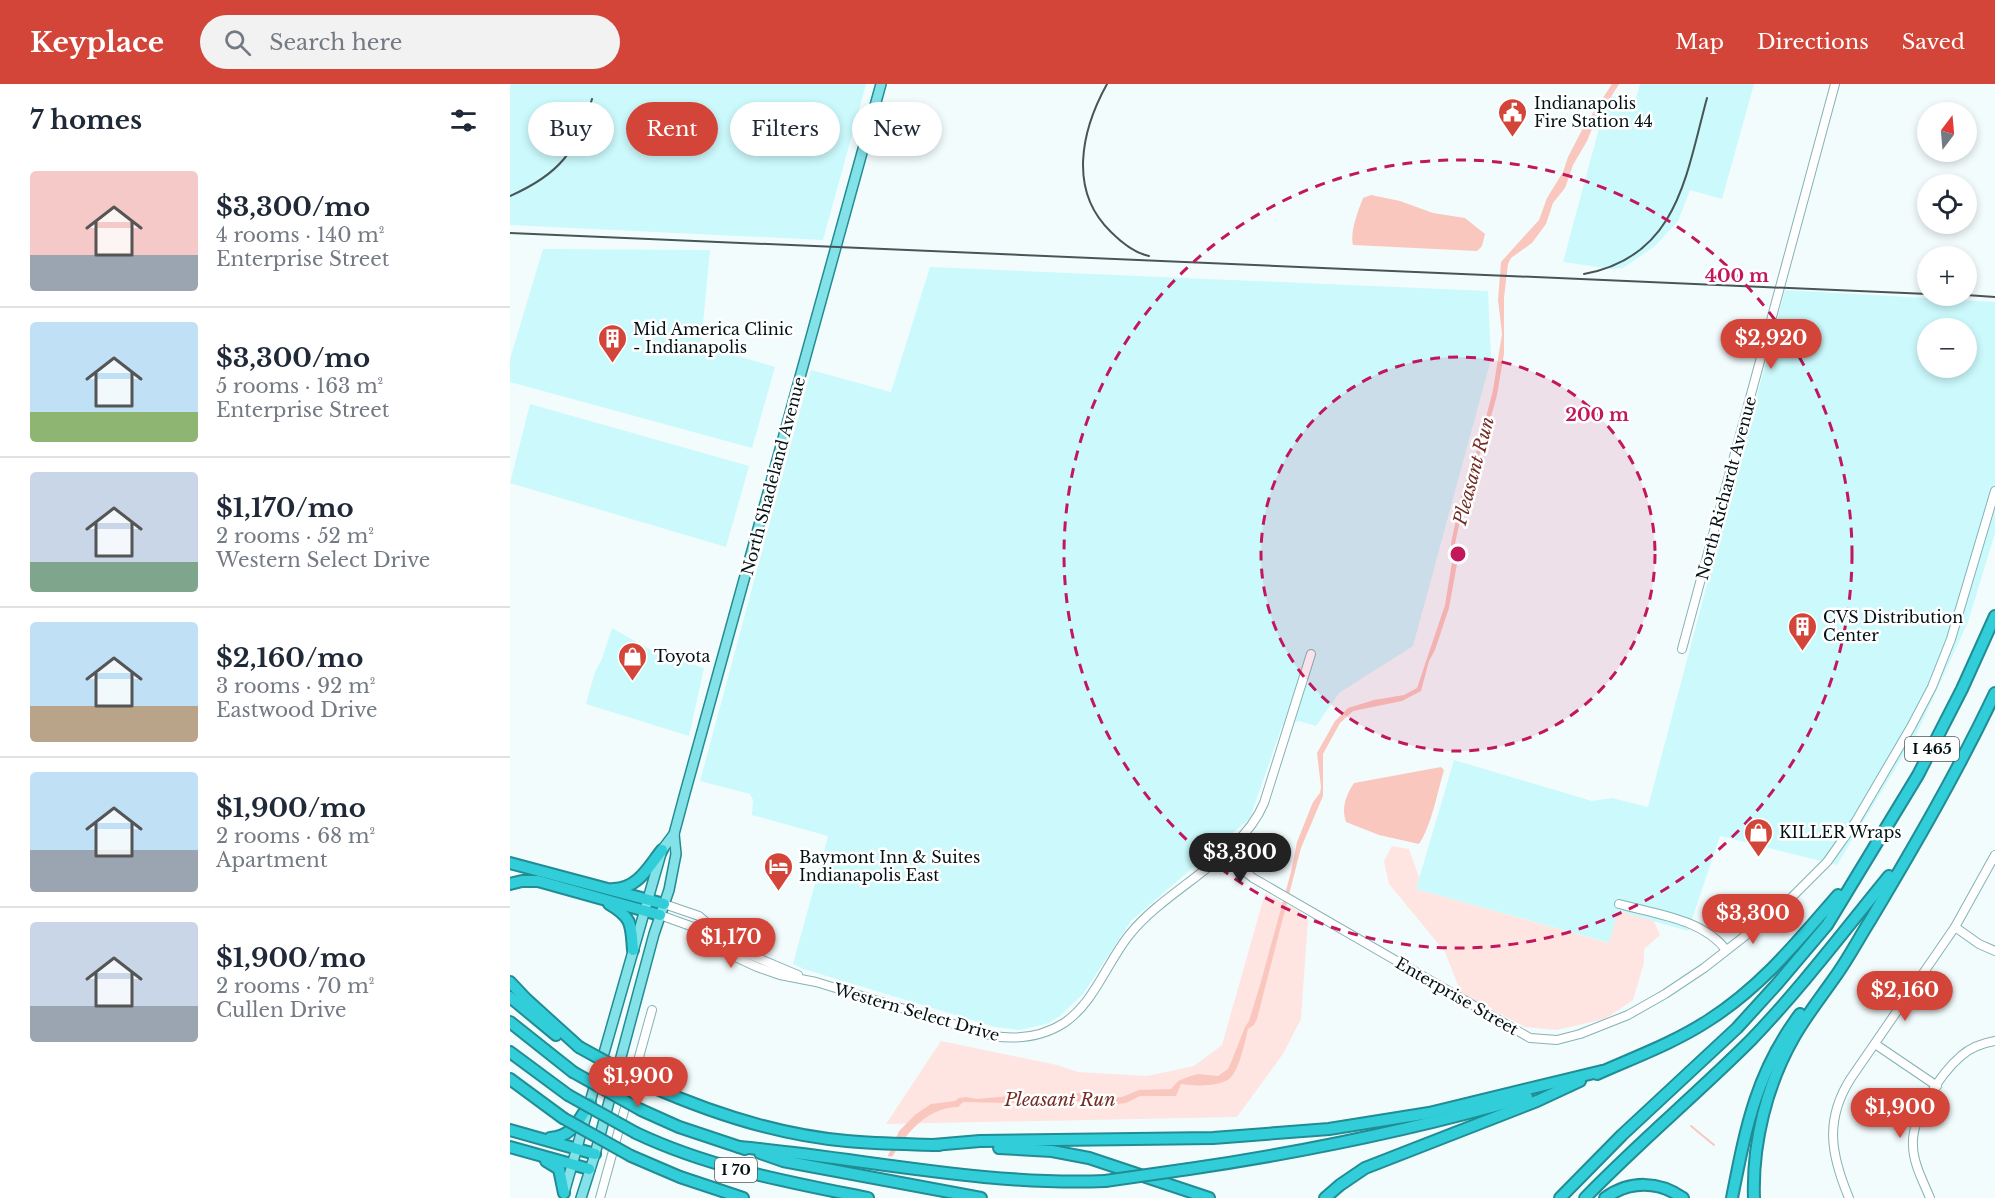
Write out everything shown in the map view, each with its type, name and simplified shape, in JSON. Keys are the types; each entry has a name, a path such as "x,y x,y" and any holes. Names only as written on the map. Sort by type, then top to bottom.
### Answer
{"highway":[{"name":"I 465","path":"1560,1198 1589,1167 1754,1010 1827,925 1930,753 1995,616"},
{"name":"I 465","path":"1586,1198 1738,1053 1810,975 1910,851 1951,782 1995,693"},
{"path":"600,893 620,889 639,880 662,850"},
{"path":"1754,1198 1758,1145 1767,1101 1778,1071 1798,1029 1837,975 1910,851"},
{"path":"510,863 600,893 629,919 633,950"},
{"path":"1325,1198 1365,1168 1537,1101 1688,1033 1732,1005 1783,959 1857,875"},
{"path":"510,884 538,881 600,893 662,910"},
{"path":"1732,1198 1755,1096 1769,1064 1792,1025 1870,919"},
{"path":"510,982 579,1047"},
{"path":"510,997 566,1042 648,1085 704,1109 774,1129 821,1138 874,1144 1052,1151 1089,1158 1209,1198"},
{"name":"I 70","path":"510,1022 573,1072 641,1110 686,1129 783,1161 981,1198"},
{"name":"I 70","path":"510,1052 568,1095 636,1133 686,1154 722,1166 867,1198"},
{"path":"933,1145 980,1141 1213,1138 1329,1129 1438,1111 1602,1071"},
{"path":"510,1079 563,1118 631,1156 680,1177 743,1198"},
{"path":"739,1147 1030,1181 1105,1181 1189,1169 1371,1137 1563,1089"},
{"path":"542,1139 562,1137 569,1132 590,1103"},
{"path":"510,1130 595,1154"},
{"path":"510,1147 589,1168"},
{"path":"536,1154 559,1170 563,1196"},
{"path":"1143,1175 1196,1198"},
{"path":"1605,1198 1623,1188 1640,1184 1665,1188 1683,1198"}],"main road":[{"name":"North Shadeland Avenue","path":"581,1198 662,910 676,854 674,834 881,84"},
{"name":"North Shadeland Avenue","path":"563,1196 662,850 674,834"}],"street":[{"name":"North Richardt Avenue","path":"1682,649 1835,84"},
{"name":"Enterprise Street","path":"1225,851 1248,874 1530,1038 1545,1041 1580,1034 1642,1008 1683,983 1789,901 1827,862 1856,821 1928,696 1949,645 1995,491"},
{"name":"Western Select Drive","path":"662,910 699,916 743,952 816,982 993,1036 1018,1038 1041,1034 1063,1023 1079,1010 1136,927 1249,829 1262,807 1311,654"},
{"path":"1849,1198 1834,1154 1833,1133 1834,1118 1845,1089 1955,927 1994,859"},
{"path":"1619,904 1699,926 1714,936 1726,950"},
{"name":"Western Select Drive","path":"662,910 696,928 718,946 745,963 780,975 816,982"},
{"path":"1955,927 1983,946 1995,951"},
{"path":"600,1198 652,1010"},
{"path":"1930,1198 1916,1162 1913,1138 1919,1114 1937,1086 1961,1056 1980,1045 1995,1041"},
{"path":"1875,1044 1937,1086"}],"shaded area":[{"path":"510,84 866,84 861,102 852,102 852,135 823,240 510,225"},
{"path":"1640,84 1754,84 1722,199 1690,190 1678,221 1655,246 1623,268 1612,269 1563,262 1608,95 1635,102"},
{"path":"543,249 710,250 701,345 775,367 752,448 510,382 510,359"},
{"path":"930,267 1488,291 1491,359 1413,646 1339,693 1316,726 1299,721 1282,726 1250,818 1131,921 1083,994 1061,1015 1049,1023 1020,1030 995,1027 793,964 828,836 752,815 753,800 750,794 700,781 811,370 891,392"},
{"path":"1785,290 1917,298 1917,306 1977,306 1977,301 1995,302 1995,533 1968,622 1917,733 1837,865 1720,836 1688,931 1618,911 1610,943 1416,889 1454,760 1592,801 1612,798 1648,807"},
{"path":"530,404 749,466 726,547 510,483"},
{"path":"612,628 654,652 704,668 689,736 586,704 595,672 602,659"},
{"path":"1392,846 1409,849 1419,877 1416,889 1609,943 1618,911 1654,921 1660,935 1644,949 1644,963 1633,1000 1605,1019 1556,1030 1525,1027 1461,993 1445,952 1389,884 1384,861"},
{"path":"1265,893 1299,911 1308,920 1301,1019 1283,1054 1237,1117 886,1124 941,1041 1057,1065 1078,1072 1147,1076 1194,1066 1222,1045"}],"water":[{"name":"Pleasant Run","path":"1612,84 1619,84 1594,124 1573,165 1565,188 1553,203 1546,224 1532,243 1511,258 1508,264 1504,298 1504,354 1497,395 1484,442 1466,492 1455,544 1457,564 1449,608 1429,661 1421,691 1402,701 1353,711 1340,723 1323,754 1323,796 1301,848 1257,1019 1248,1029 1233,1075 1224,1082 1212,1085 1181,1084 1176,1096 1140,1096 1118,1104 1092,1100 1051,1104 963,1102 958,1107 942,1110 927,1117 915,1127 894,1154 869,1198 899,1131 916,1114 931,1104 966,1097 977,1099 1010,1096 1030,1098 1078,1093 1112,1098 1122,1097 1139,1090 1171,1089 1178,1081 1191,1076 1198,1074 1218,1076 1228,1069 1249,1021 1260,985 1297,842 1313,802 1320,793 1317,753 1335,721 1348,708 1374,700 1404,695 1417,688 1445,605 1452,562 1451,543 1462,492 1480,441 1493,390 1502,334 1498,300 1501,262 1539,220 1547,198 1563,172 1582,130"},
{"path":"1371,195 1400,201 1433,213 1465,218 1485,234 1482,246 1477,251 1353,245 1354,227 1359,209 1363,198"},
{"path":"1441,767 1444,770 1434,808 1419,844 1379,835 1346,822 1345,802 1354,783"}],"pier":[{"path":"884,1156 896,1157 873,1198 859,1196"}],"waterway":[{"path":"1691,1126 1714,1145"}],"railway":[{"path":"1107,84 1098,102 1086,141 1083,160 1084,180 1097,216 1128,247 1149,256"},
{"path":"1584,274 1615,265 1640,250 1659,231 1673,209 1684,183 1707,98"},
{"path":"510,196 542,179 564,159 580,133 592,99"},
{"path":"510,233 1917,294"},
{"path":"1977,296 1995,297"}],"place":[{"name":"Indianapolis Fire Station 44","path":"1513,138"},
{"name":"Mid America Clinic - Indianapolis","path":"612,364"},
{"name":"CVS Distribution Center","path":"1802,652"},
{"name":"Toyota","path":"633,682"},
{"name":"KILLER Wraps","path":"1758,858"},
{"name":"Baymont Inn & Suites Indianapolis East","path":"778,892"}]}
